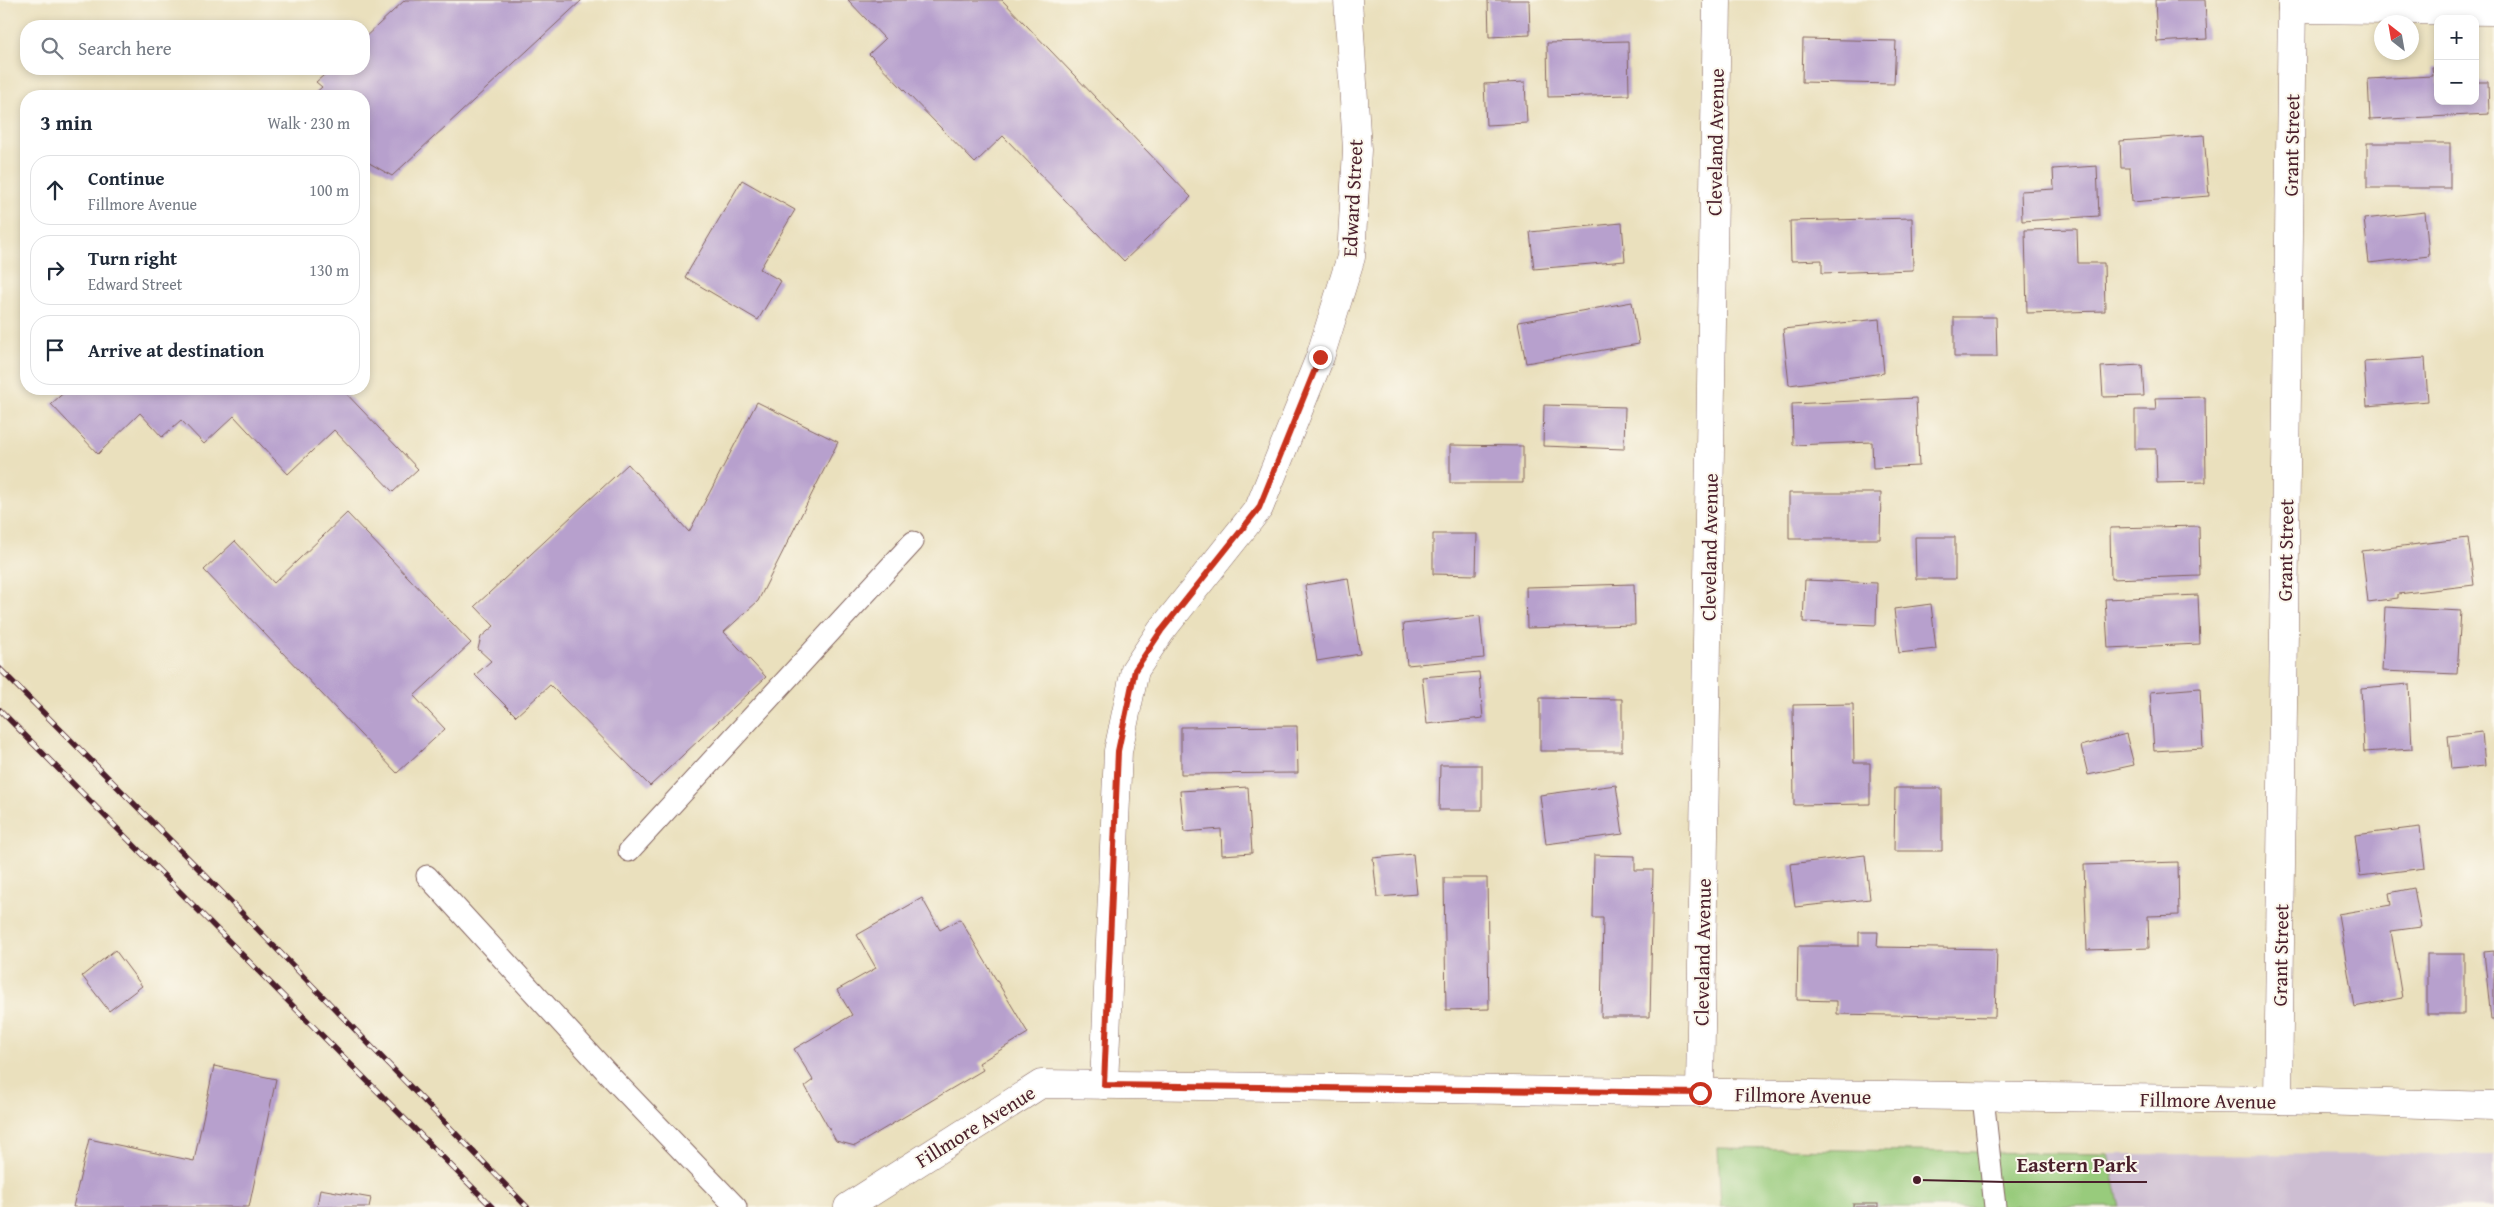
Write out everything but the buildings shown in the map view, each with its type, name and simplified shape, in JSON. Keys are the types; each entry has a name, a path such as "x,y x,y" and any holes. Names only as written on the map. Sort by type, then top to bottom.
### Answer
{"street":[{"name":"Edward Street","path":"1104,1085 1118,751 1135,670 1161,631 1259,508 1320,357 1351,257 1357,150 1348,0"},
{"name":"Cleveland Avenue","path":"1700,1093 1717,0"},
{"path":"2292,4 2494,11"},
{"name":"Grant Street","path":"2278,1100 2292,4"},
{"name":"Fillmore Avenue","path":"848,1207 1041,1084 2278,1100 2494,1106"}],"lane":[{"path":"629,851 913,542"},
{"path":"428,876 613,1078 736,1207"},
{"path":"1983,1097 1995,1207"}],"shaded area":[{"path":"2108,1154 2494,1155 2494,1207 2120,1207"}],"green space":[{"path":"1718,1148 2108,1154 2120,1207 1721,1207"}],"railway":[{"path":"0,669 203,873 527,1207"},
{"path":"0,710 492,1207"}],"place":[{"name":"Eastern Park","path":"1917,1180"}],"route":[{"path":"1320,357 1259,508 1161,631 1135,670 1118,751 1104,1085 1700,1093"}]}
